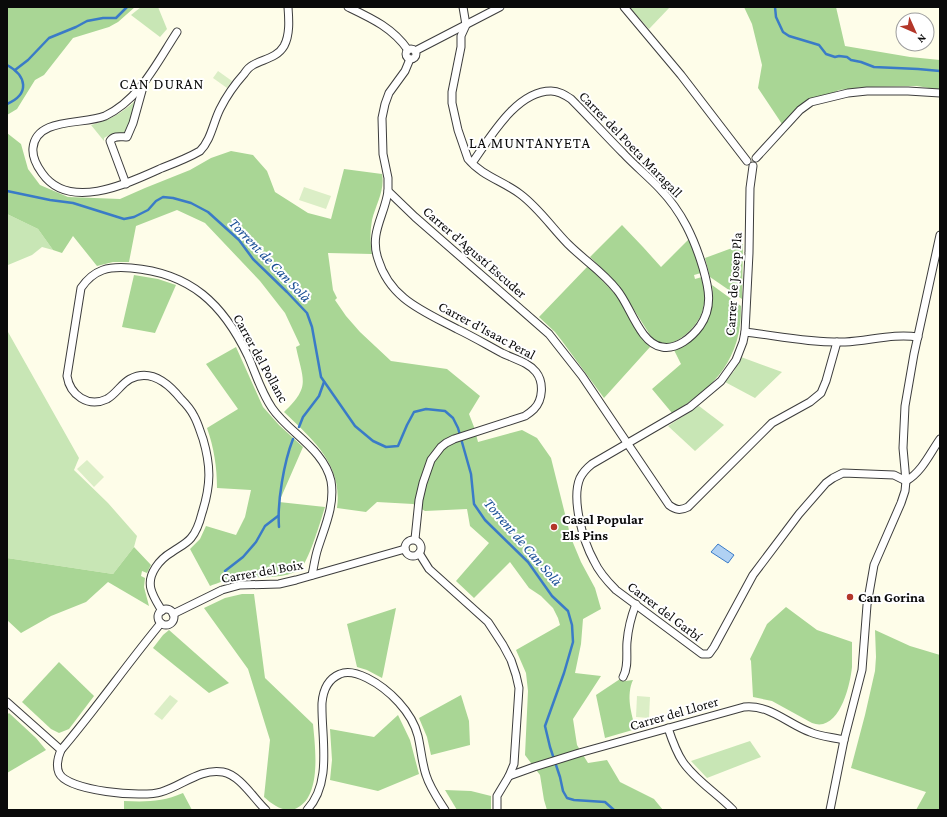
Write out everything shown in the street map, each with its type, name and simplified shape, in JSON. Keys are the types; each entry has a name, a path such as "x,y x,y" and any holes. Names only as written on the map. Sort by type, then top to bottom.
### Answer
{"street":[{"path":"177,32 143,85 121,106 104,116 84,122 56,125 46,128 38,136 33,146 33,155 39,168 48,181 57,188 77,192 114,189 192,156 200,151 205,146 219,110 227,96 244,74 252,65 283,49 288,32 288,7"},
{"path":"348,7 386,27 412,51 416,57 410,59 405,71 389,93 382,118 383,154 388,178 388,191"},
{"path":"463,7 466,25"},
{"path":"412,51 500,7"},
{"path":"624,7 681,75 747,160 749,165 753,166 757,163 756,158 800,110 811,102 848,93 867,91 940,93"},
{"name":"Carrer del Poeta Maragall","path":"466,25 461,36 461,47 452,92 452,103 453,111 468,159 478,170 521,195 569,245 610,281 618,291 643,333 652,344 662,348 672,347 683,342 694,333 706,316 709,307 709,295 707,280 694,242 684,222 661,190 571,99 560,93 552,91 542,92 527,99 510,112 472,163"},
{"path":"126,184 110,141 116,137 127,137 134,123 143,85"},
{"path":"747,160 753,156 756,158"},
{"name":"Carrer de Josep Pla","path":"628,443 690,407 721,381 736,360 745,332 749,253 750,188 753,166"},
{"name":"Carrer d'Isaac Peral","path":"388,191 377,229 376,249 380,266 398,295 423,311 486,345 526,364 540,377 542,390 535,408 524,416 454,439 446,442 441,447 431,460 423,483 419,500 415,539"},
{"name":"Carrer d'Agustí Escuder","path":"388,191 415,217 549,334 582,376 669,505 674,509 683,510 693,503 772,422 810,402 821,393 838,342"},
{"path":"830,810 844,740 862,670 867,605 874,565 901,503 906,480 903,448 904,421 909,383 940,235"},
{"name":"Carrer del Pollanc","path":"162,611 151,588 151,579 156,567 163,558 185,544 195,532 208,494 209,462 194,416 175,392 164,382 142,375 129,380 111,396 100,401 93,402 79,397 70,387 67,376 81,288 89,277 97,272 114,267 135,268 170,276 181,280 208,299 232,328 248,358 260,388 273,410 311,447 326,469 330,480 332,502 317,550 312,575"},
{"path":"745,332 838,342 900,336 918,337"},
{"path":"906,480 913,477 919,470 940,439"},
{"name":"Carrer del Garbí","path":"628,443 592,464 584,471 580,478 578,488 578,508 586,543 593,561 606,580 616,590 702,654 709,654 753,575 826,483 838,475 848,473 894,475 906,480"},
{"path":"415,539 421,546 419,553 413,556 409,555 405,549 407,542 415,539"},
{"name":"Carrer del Boix","path":"173,614 222,590 240,585 279,584 405,549"},
{"path":"419,553 429,569 488,622 511,660 516,675 519,688 514,764 509,776 497,796 497,810"},
{"path":"623,677 626,670 630,620 636,604"},
{"path":"167,609 173,614 173,619 170,623 162,623 159,617 162,611 167,609"},
{"path":"162,623 61,750 58,756 57,766 59,774 73,784 116,793 152,794 168,790 205,772 224,772 237,779 266,810"},
{"path":"307,810 316,798 322,781 324,761 323,694 325,688 336,676 349,672 362,676 377,684 403,707 418,735 426,775 431,787 445,810"},
{"path":"7,702 61,750"},
{"name":"Carrer del Llorer","path":"509,776 579,753 752,706 771,711 810,733 844,740"},
{"path":"668,728 675,748 683,762 733,810"}],"green space":[{"path":"7,7 135,7 118,22 109,27 73,38 44,75 35,80 17,109 7,115"},
{"path":"141,7 158,7 167,29 160,37 131,15"},
{"path":"629,7 670,7 649,29"},
{"path":"744,7 836,7 845,46 910,57 940,60 940,89 917,86 865,87 839,90 814,102 784,127 758,88 762,65 752,24"},
{"path":"218,71 232,81 227,88 213,78"},
{"path":"137,99 126,135 117,133 112,134 104,138 104,141 91,125 116,115"},
{"path":"7,133 21,144 28,169 40,185 68,197 120,199 190,170 211,158 231,151 253,155 267,171 275,192 308,213 331,219 344,169 382,174 383,180 381,192 371,224 370,237 372,254 328,253 333,290 337,298 335,300 360,332 391,361 447,369 480,396 469,414 478,442 522,430 537,438 551,458 571,538 581,562 595,588 601,609 583,619 581,644 575,673 601,676 573,719 577,745 588,763 607,760 620,782 654,799 663,810 547,810 540,775 525,755 528,691 526,673 516,650 560,625 553,608 541,596 529,588 510,562 474,598 456,581 489,543 470,526 467,509 425,511 413,504 377,502 366,512 337,508 338,492 330,465 315,443 284,412 293,403 302,389 303,382 296,347 300,345 285,313 260,281 205,223 177,210 136,226 129,262 113,262 97,266 73,236 62,253 53,250 38,229 7,214"},
{"path":"304,187 331,196 326,209 299,200"},
{"path":"7,214 38,229 53,250 42,247 32,255 8,265 7,273"},
{"path":"622,225 661,267 689,239 701,273 694,275 695,279 702,277 705,299 700,318 686,335 673,342 666,344 660,343 652,338 622,291 610,276 590,257"},
{"path":"743,244 742,299 710,277 705,258"},
{"path":"588,266 618,297 642,338 650,347 604,398 555,332 539,317"},
{"path":"134,275 158,279 176,285 155,333 122,327"},
{"path":"712,285 741,306 737,341 723,370 713,382 701,393 672,413 652,389 681,364 674,350 692,339 705,324 712,306"},
{"path":"7,325 8,332 79,458 74,470 108,503 137,536 134,547 113,574 7,558"},
{"path":"236,347 263,407 279,425 303,447 279,502 325,507 315,538 302,567 289,574 280,576 233,579 210,586 190,549 200,539 206,526 236,535 245,517 251,490 217,488 215,458 207,428 238,409 206,364"},
{"path":"741,357 782,372 755,398 725,382 734,371"},
{"path":"699,406 724,425 695,451 668,426"},
{"path":"87,460 104,477 94,487 77,469"},
{"path":"134,547 151,565 147,573 142,571 141,576 145,578 144,587 149,606 108,582 86,602 51,616 21,633 7,620 7,558 113,574"},
{"path":"242,594 254,594 265,678 313,724 315,745 314,782 305,802 293,810 279,808 264,797 270,740 248,669 204,608 225,598"},
{"path":"786,607 817,630 852,642 852,667 846,696 836,715 829,721 821,724 812,723 772,701 753,697 750,659 767,624"},
{"path":"396,608 382,678 367,670 357,667 347,624"},
{"path":"169,630 229,683 209,693 153,648"},
{"path":"875,630 910,646 940,655 940,810 916,810 926,792 851,768 875,671"},
{"path":"59,662 94,696 69,729 59,733 51,729 22,702"},
{"path":"620,679 625,681 633,680 630,698 631,711 636,729 605,738 596,695"},
{"path":"170,695 178,701 162,720 154,714"},
{"path":"461,695 469,721 470,745 431,755 427,737 419,718"},
{"path":"637,696 650,697 649,718 636,717"},
{"path":"9,713 36,738 46,750 7,773 7,715"},
{"path":"398,715 410,740 419,774 378,791 330,780 332,760 330,729 374,737"},
{"path":"750,741 761,757 707,778 691,761"},
{"path":"445,790 471,791 491,796 491,810 457,810"},
{"path":"183,793 192,810 124,810 124,801 154,801"}],"water":[{"path":"718,544 734,555 728,563 711,552"}],"waterway":[{"path":"15,70 28,60 49,38 87,21 103,18 116,18 127,7"},
{"path":"775,7 776,17 783,32 789,36 819,45 826,54 835,57 847,57 851,60 874,67 940,71"},
{"name":"Torrent de Can Solà","path":"7,65 19,74 23,85 20,95 7,104"},
{"name":"Torrent de Can Solà","path":"7,191 73,203 124,219 134,217 148,210 156,201 163,197 191,203 208,212 239,240 253,259 307,313 312,327 321,377 355,426 373,441 386,447 398,446 414,412 426,409 445,411 453,418 458,428 471,474 474,504 485,520 528,562 552,596 568,611 572,625 573,642 564,673 545,726 563,791 567,798 574,800 605,802 614,810"},
{"path":"299,427 303,417 319,396 324,382"},
{"path":"279,527 279,506 282,482 293,439"},
{"path":"225,571 243,557 256,542 265,526 278,516"}],"place":[{"name":"Casal Popular Els Pins","path":"554,527"},
{"name":"Can Gorina","path":"850,597"}],"district":[{"name":"CAN DURAN","path":"162,84"},
{"name":"LA MUNTANYETA","path":"530,143"}]}
